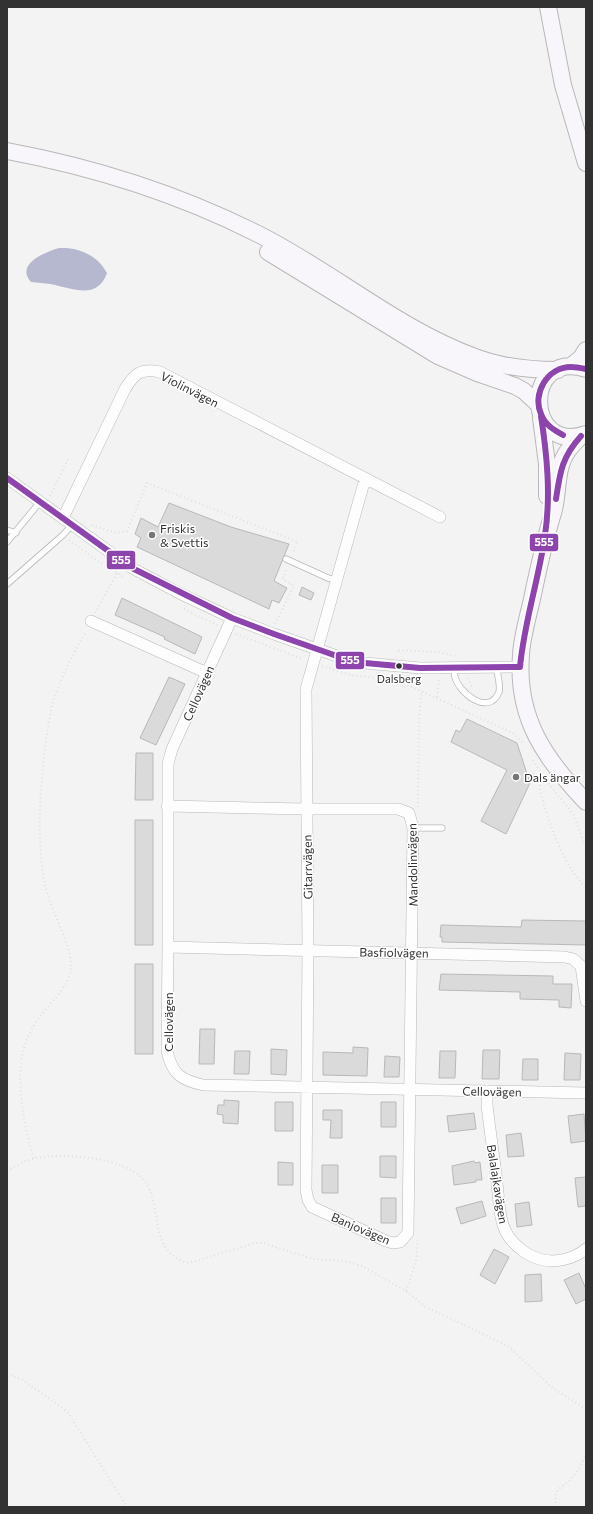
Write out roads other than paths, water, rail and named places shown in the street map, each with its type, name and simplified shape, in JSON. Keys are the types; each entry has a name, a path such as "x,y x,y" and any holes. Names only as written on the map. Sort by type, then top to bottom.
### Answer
{"main road":[{"path":"548,7 562,85 586,163"},
{"path":"7,151 52,159 120,178 188,203 250,230 324,271 402,321 456,349 476,357 512,366 572,368"},
{"path":"7,160 49,168 117,186 252,242 438,356 477,373 515,386 524,391 539,410 548,426 557,433 569,437 583,435"},
{"path":"546,535 548,471 539,410 539,394 549,375 572,368 586,350"},
{"path":"583,435 567,452 560,468 556,500 546,535 523,639 520,667 525,706 532,727 544,751 560,775 586,802"}],"street":[{"name":"Violinvägen","path":"63,518 125,388 132,377 145,371 160,372 440,517"},
{"path":"7,478 44,500 63,518 132,568 178,593 232,618 270,633 354,662 420,668 520,667"},
{"path":"316,649 365,479"},
{"name":"Cellovägen","path":"232,618 172,749 168,764 167,1051 169,1063 176,1074 187,1082 203,1085 586,1093"},
{"path":"91,621 207,673"},
{"name":"Gitarrvägen","path":"307,1086 308,950 306,689 316,649"},
{"name":"Mandolinvägen","path":"167,806 398,809 409,813 413,828 410,1089"},
{"name":"Basfiolvägen","path":"168,947 565,957 573,959 581,966 586,1002"},
{"name":"Banjovägen","path":"307,1086 306,1190 308,1200 312,1207 393,1243 400,1242 408,1233 410,1089"},
{"name":"Balalajkavägen","path":"487,1091 487,1105 500,1206 503,1224 507,1234 522,1250 535,1258 547,1261 571,1258 586,1249"}],"lane":[{"path":"7,542 16,534 44,500"},
{"path":"7,584 63,535 73,524"},
{"path":"7,530 16,534"},
{"path":"287,560 336,580"},
{"path":"454,668 455,678 468,696 483,703 489,702 498,693 500,686 497,668"},
{"path":"413,828 442,828"}],"water":[{"path":"59,248 74,249 87,253 93,257 107,273 103,282 90,290 75,290 50,284 31,282 27,276 29,264 46,252"}],"place":[{"name":"Friskis & Svettis","path":"152,535"},
{"name":"Dalsberg","path":"399,666"},
{"name":"Dals ängar","path":"516,777"}]}
